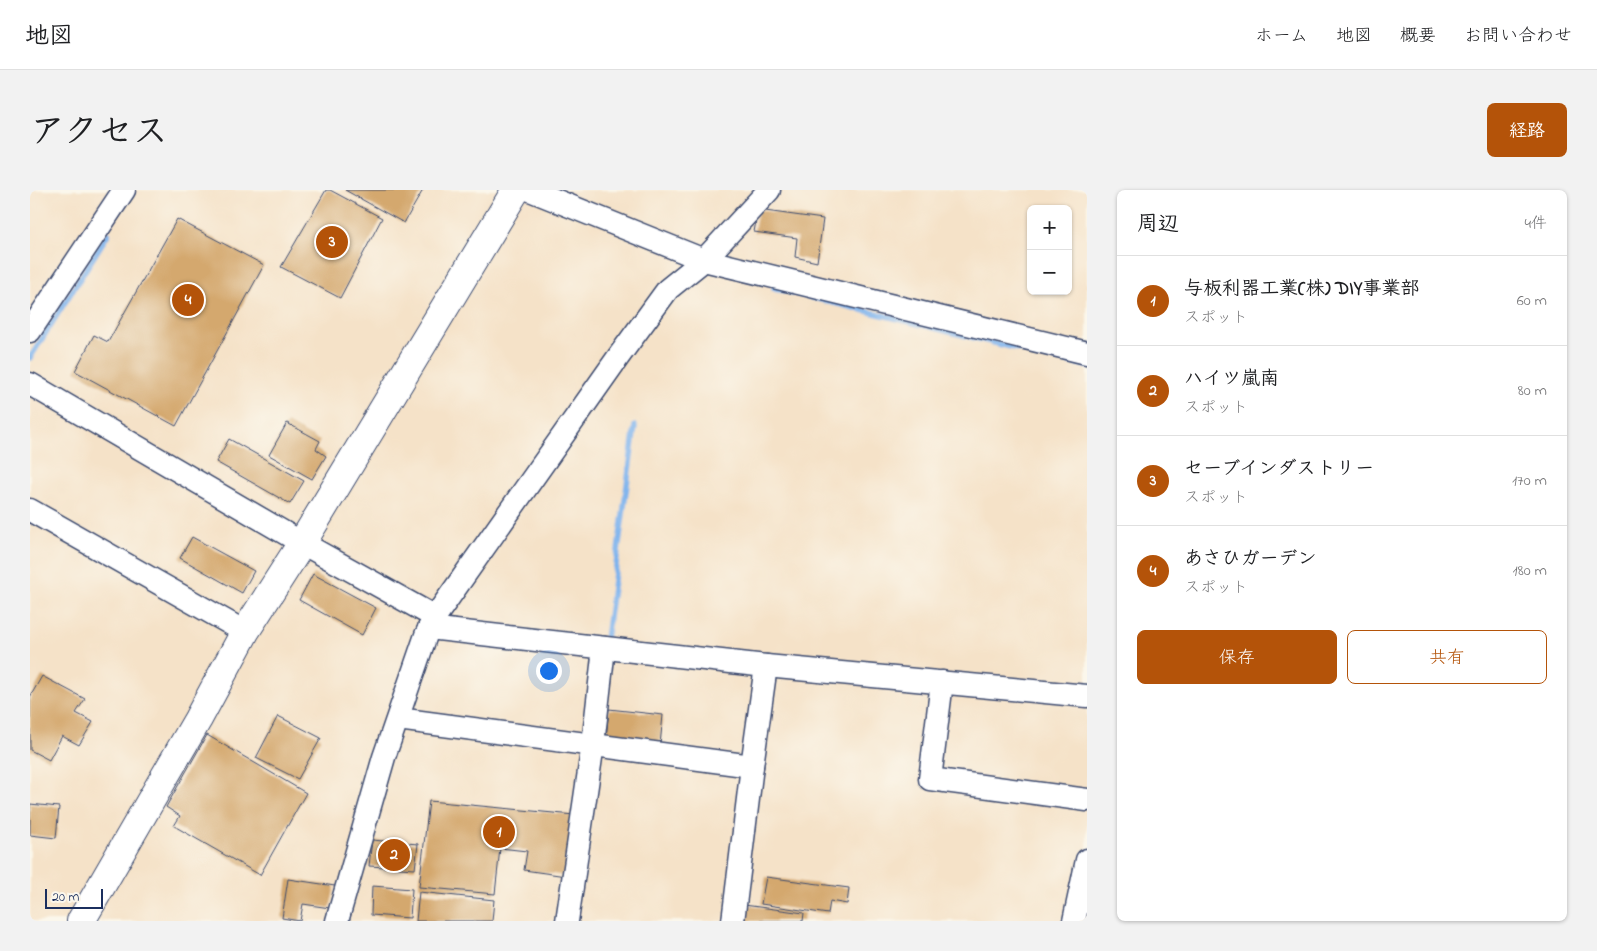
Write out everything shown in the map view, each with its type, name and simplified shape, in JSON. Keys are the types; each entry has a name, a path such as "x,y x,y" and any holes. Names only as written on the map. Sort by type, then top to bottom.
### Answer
{"street":[{"path":"30,331 124,190"},
{"path":"81,921 198,719 245,632 302,544 516,190"},
{"path":"530,190 704,260 1087,353"},
{"path":"337,921 356,850 398,719 432,622 668,288 704,260 769,190"},
{"path":"30,384 432,622 604,648 766,666 1087,696"},
{"path":"30,510 245,632"},
{"path":"567,921 593,744 604,648"},
{"path":"734,921 766,666"},
{"path":"942,682 930,779 1087,800"},
{"path":"398,719 752,766"},
{"path":"1074,921 1087,865"}],"building":[{"path":"326,190 330,190 382,218 340,298 281,267"},
{"path":"345,190 423,190 404,223"},
{"path":"758,210 823,219 817,262 795,257 797,238 754,232"},
{"path":"177,219 264,265 176,426 75,371 94,335 108,342"},
{"path":"287,423 320,441 316,449 326,456 312,479 269,455"},
{"path":"229,439 304,481 290,504 216,462"},
{"path":"192,537 254,571 242,593 180,558"},
{"path":"313,574 376,608 362,635 299,600"},
{"path":"42,676 85,699 76,713 93,722 79,745 62,736 49,760 30,750 30,697"},
{"path":"609,709 663,715 660,745 606,738"},
{"path":"278,716 321,738 298,779 256,758"},
{"path":"207,735 306,793 260,875 174,826 180,816 166,807"},
{"path":"429,801 574,815 566,876 524,870 527,851 500,848 495,894 419,887"},
{"path":"30,804 59,807 56,838 30,835"},
{"path":"372,840 418,844 415,869 369,866"},
{"path":"766,877 849,888 847,904 830,901 828,914 761,904"},
{"path":"288,879 335,886 330,908 303,904 300,921 282,918"},
{"path":"372,886 412,889 410,918 371,915"},
{"path":"419,892 494,900 492,921 416,921"},
{"path":"744,905 804,913 803,921 741,921"}],"waterway":[{"path":"30,358 108,234"},
{"path":"774,288 1087,366"},
{"path":"606,639 635,426"}],"place":[{"name":"セーブインダストリー","path":"332,242"},
{"name":"あさひガーデン","path":"188,300"},
{"name":"与板利器工業(株) DIY事業部","path":"499,832"},
{"name":"ハイツ嵐南","path":"394,855"}]}
